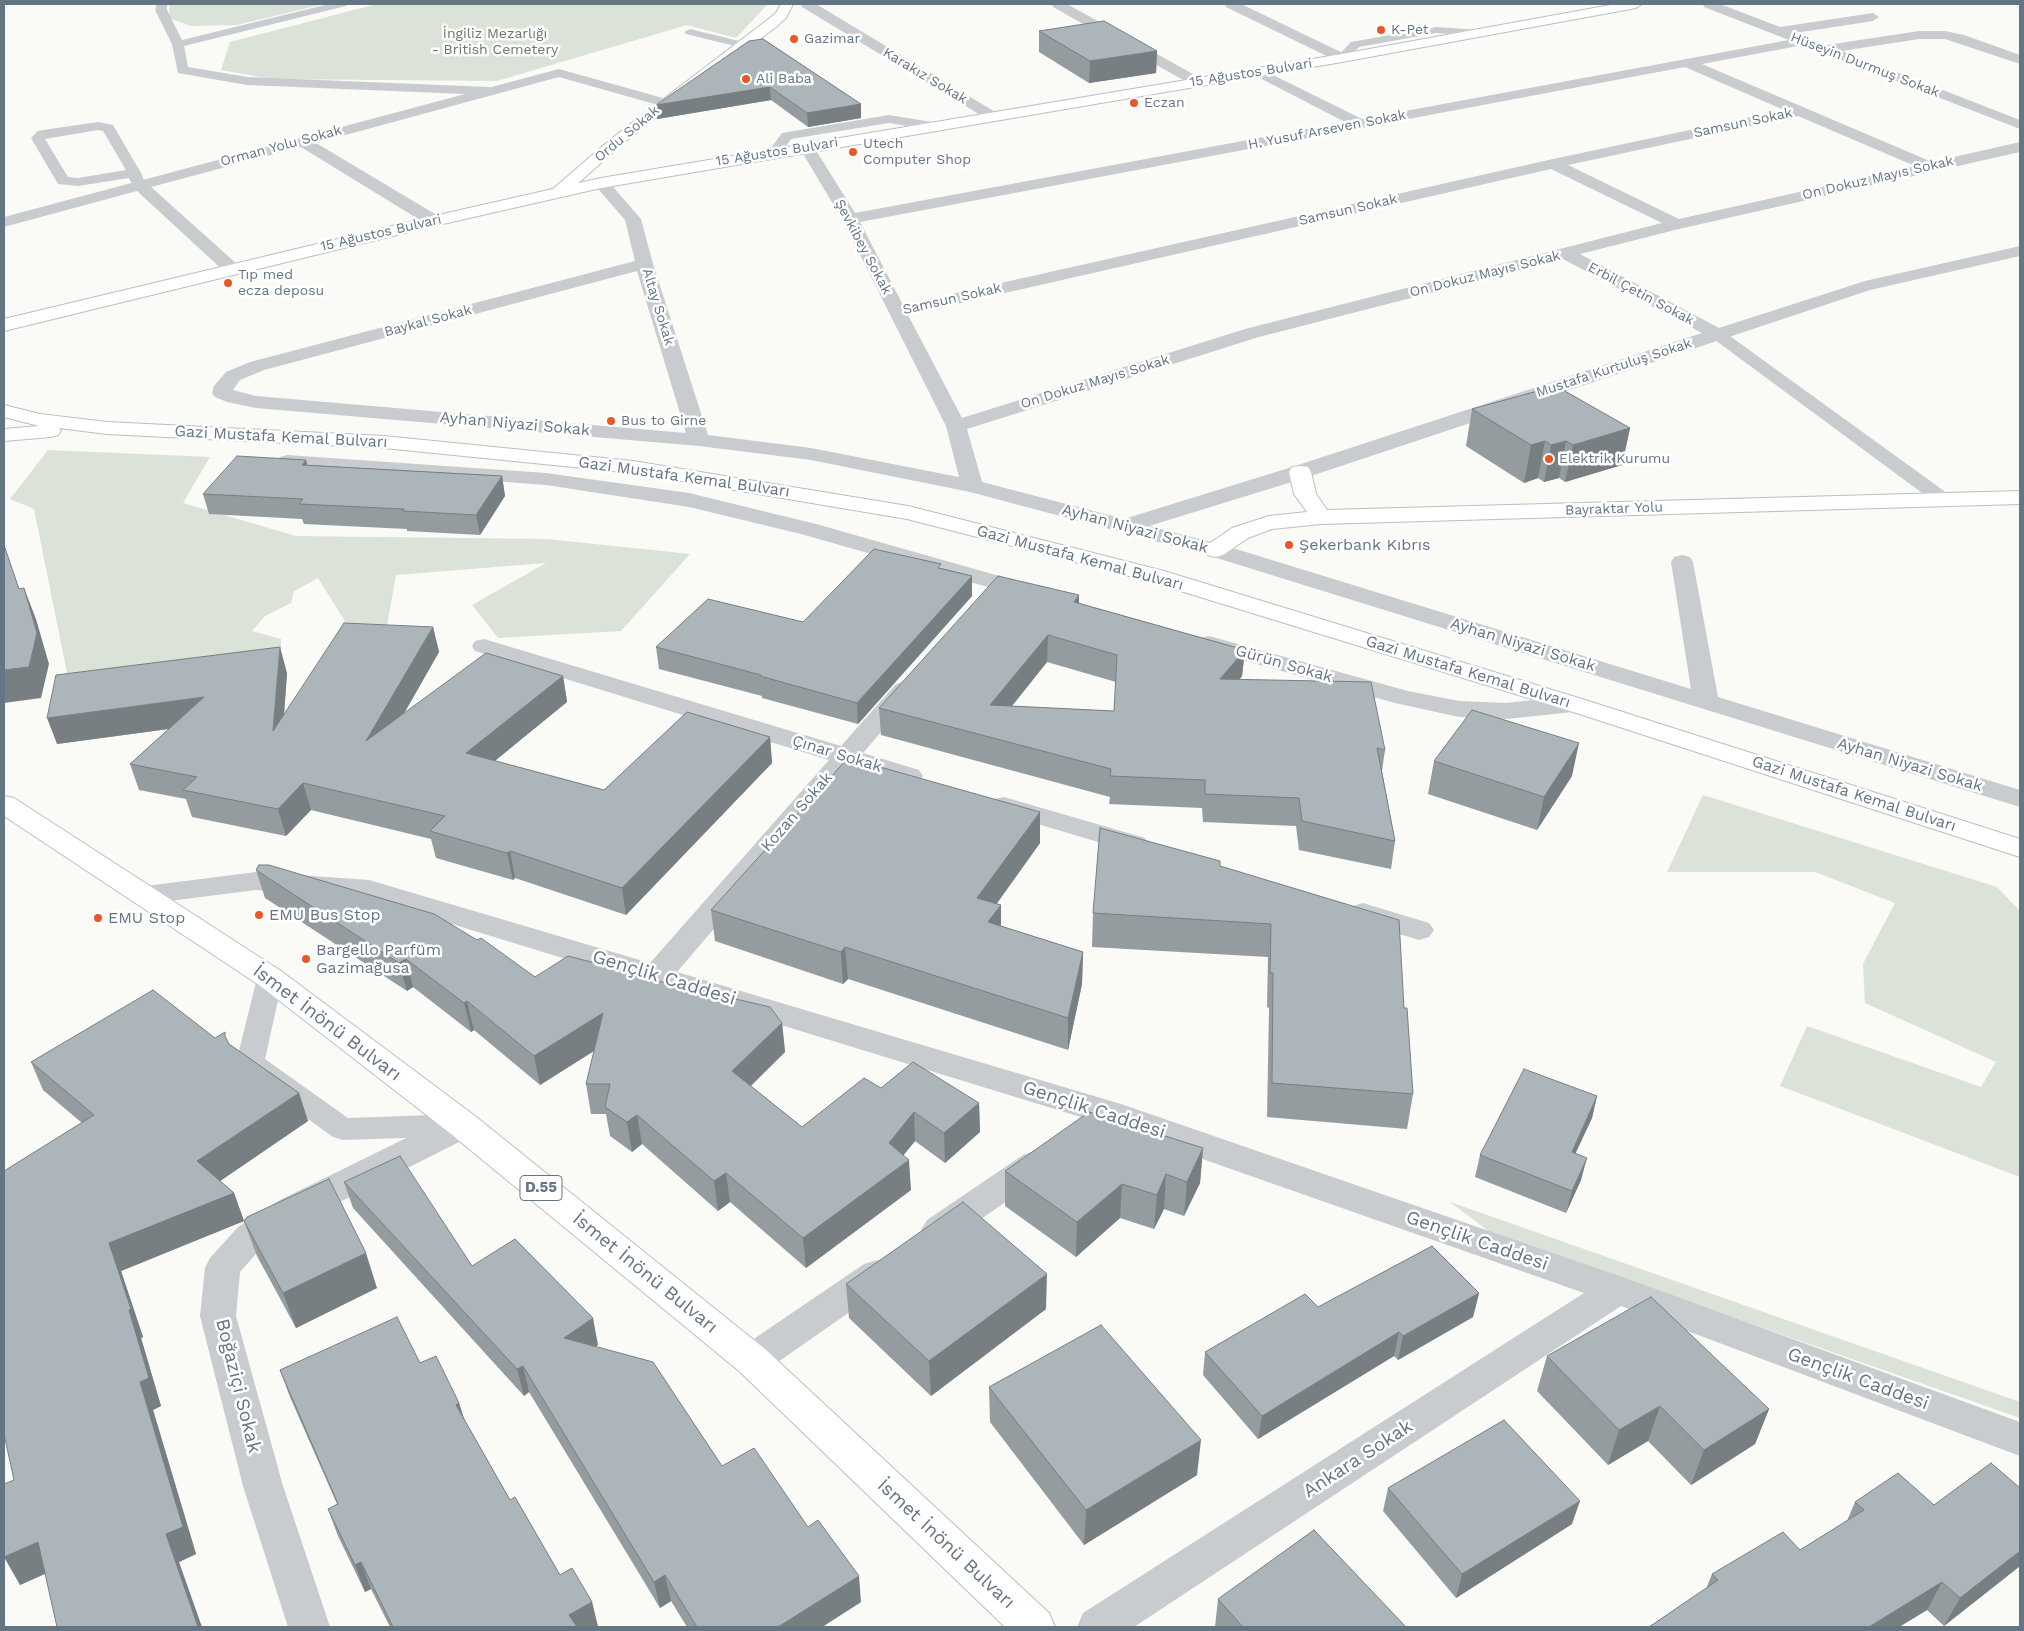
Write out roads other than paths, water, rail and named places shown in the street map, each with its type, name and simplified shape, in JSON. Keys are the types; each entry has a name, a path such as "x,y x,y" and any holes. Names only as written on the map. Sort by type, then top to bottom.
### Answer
{"main road":[{"name":"Ordu Sokak","path":"560,191 616,142 665,103 771,24 788,4"},
{"name":"15 Ağustos Bulvari","path":"4,325 560,191 775,152 1342,58 1636,4"},
{"name":"15 Ağustos Bulvari","path":"4,334 44,316"},
{"name":"Gazi Mustafa Kemal Bulvarı","path":"4,411 32,418 107,428 384,442 632,467 908,513 1156,576 1573,704 2020,848"},
{"name":"Gazi Mustafa Kemal Bulvarı","path":"4,435 107,428"},
{"path":"1300,472 1305,494 1321,517"},
{"name":"Bayraktar Yolu","path":"1215,550 1240,533 1269,523 1321,517 2020,498"},
{"name":"İsmet İnönü Bulvarı","path":"6,807 270,978 463,1125 752,1360 1034,1627"}],"street":[{"name":"Karakız Sokak","path":"807,4 992,116"},
{"path":"1058,4 1197,82"},
{"path":"1231,4 1342,58"},
{"name":"Hüseyin Durmuş Sokak","path":"1709,4 2020,125"},
{"path":"1779,31 1873,17"},
{"path":"1826,50 1920,35 1945,36 1959,38 2020,60"},
{"name":"H. Yusuf Arseven Sokak","path":"850,219 1804,41"},
{"path":"1687,63 1928,166"},
{"path":"1259,72 1360,124"},
{"name":"Orman Yolu Sokak","path":"4,222 136,179 302,140 559,73 665,103"},
{"name":"Samsun Sokak","path":"896,312 1553,164 1799,111"},
{"path":"302,140 434,221"},
{"name":"Şevkibey Sokak","path":"807,147 850,219 956,426 972,486"},
{"name":"On Dokuz Mayıs Sokak","path":"956,426 1252,333 1677,224 1928,166 2020,147"},
{"path":"1553,164 1677,224"},
{"path":"136,179 232,269"},
{"name":"Altay Sokak","path":"601,183 633,219 644,264 699,440"},
{"name":"Mustafa Kurtuluş Sokak","path":"1126,526 1300,472 1865,286 2020,251"},
{"name":"Erbil Çetin Sokak","path":"1565,254 1717,334"},
{"name":"Baykal Sokak","path":"222,393 224,386 233,376 256,366 644,264"},
{"name":"Ayhan Niyazi Sokak","path":"222,393 234,398 256,402 699,440 811,454 972,486 1215,550 2020,799"},
{"path":"287,461 546,480 689,500 808,529 1056,599"},
{"path":"1682,562 1706,702"},
{"path":"980,605 1000,583"},
{"name":"Gürün Sokak","path":"1188,637 1404,698 1459,709 1506,711 1573,704"},
{"name":"Çınar Sokak","path":"484,646 931,783"},
{"name":"Kozan Sokak","path":"656,976 845,756 922,670"},
{"path":"979,797 1161,852"},
{"name":"Gençlik Caddesi","path":"146,896 256,881 369,889 1108,1113 1618,1290 2020,1439"},
{"path":"1343,907 1419,930"},
{"path":"752,1360 1108,1113"},
{"name":"Boğaziçi Sokak","path":"309,1627 263,1486 218,1316 223,1268 250,1237 292,1210 463,1125"},
{"name":"Ankara Sokak","path":"1098,1627 1618,1290"}],"lane":[{"path":"162,4 162,10 178,44 182,70 247,81 489,91"},
{"path":"178,44 342,4"},
{"path":"690,32 743,45"},
{"path":"775,152 787,136 889,119 932,126"},
{"path":"98,126 108,128 136,179 63,181 38,138 43,134 98,126"},
{"path":"1717,334 1944,500"},
{"path":"270,978 250,1063 343,1130 463,1125"}],"place":[{"name":"K-Pet","path":"1381,30"},
{"name":"Gazimar","path":"794,39"},
{"name":"Ali Baba","path":"746,79"},
{"name":"Eczan","path":"1134,103"},
{"name":"Utech Computer Shop","path":"853,152"},
{"name":"Tıp med ecza deposu","path":"228,283"},
{"name":"Bus to Girne","path":"611,421"},
{"name":"Elektrik Kurumu","path":"1549,459"},
{"name":"Şekerbank Kıbrıs","path":"1289,545"},
{"name":"EMU Bus Stop","path":"259,915"},
{"name":"EMU Stop","path":"98,918"},
{"name":"Bargello Parfüm Gazimağusa","path":"306,959"}],"park label":[{"name":"İngiliz Mezarlığı - British Cemetery","path":"495,42"}]}
